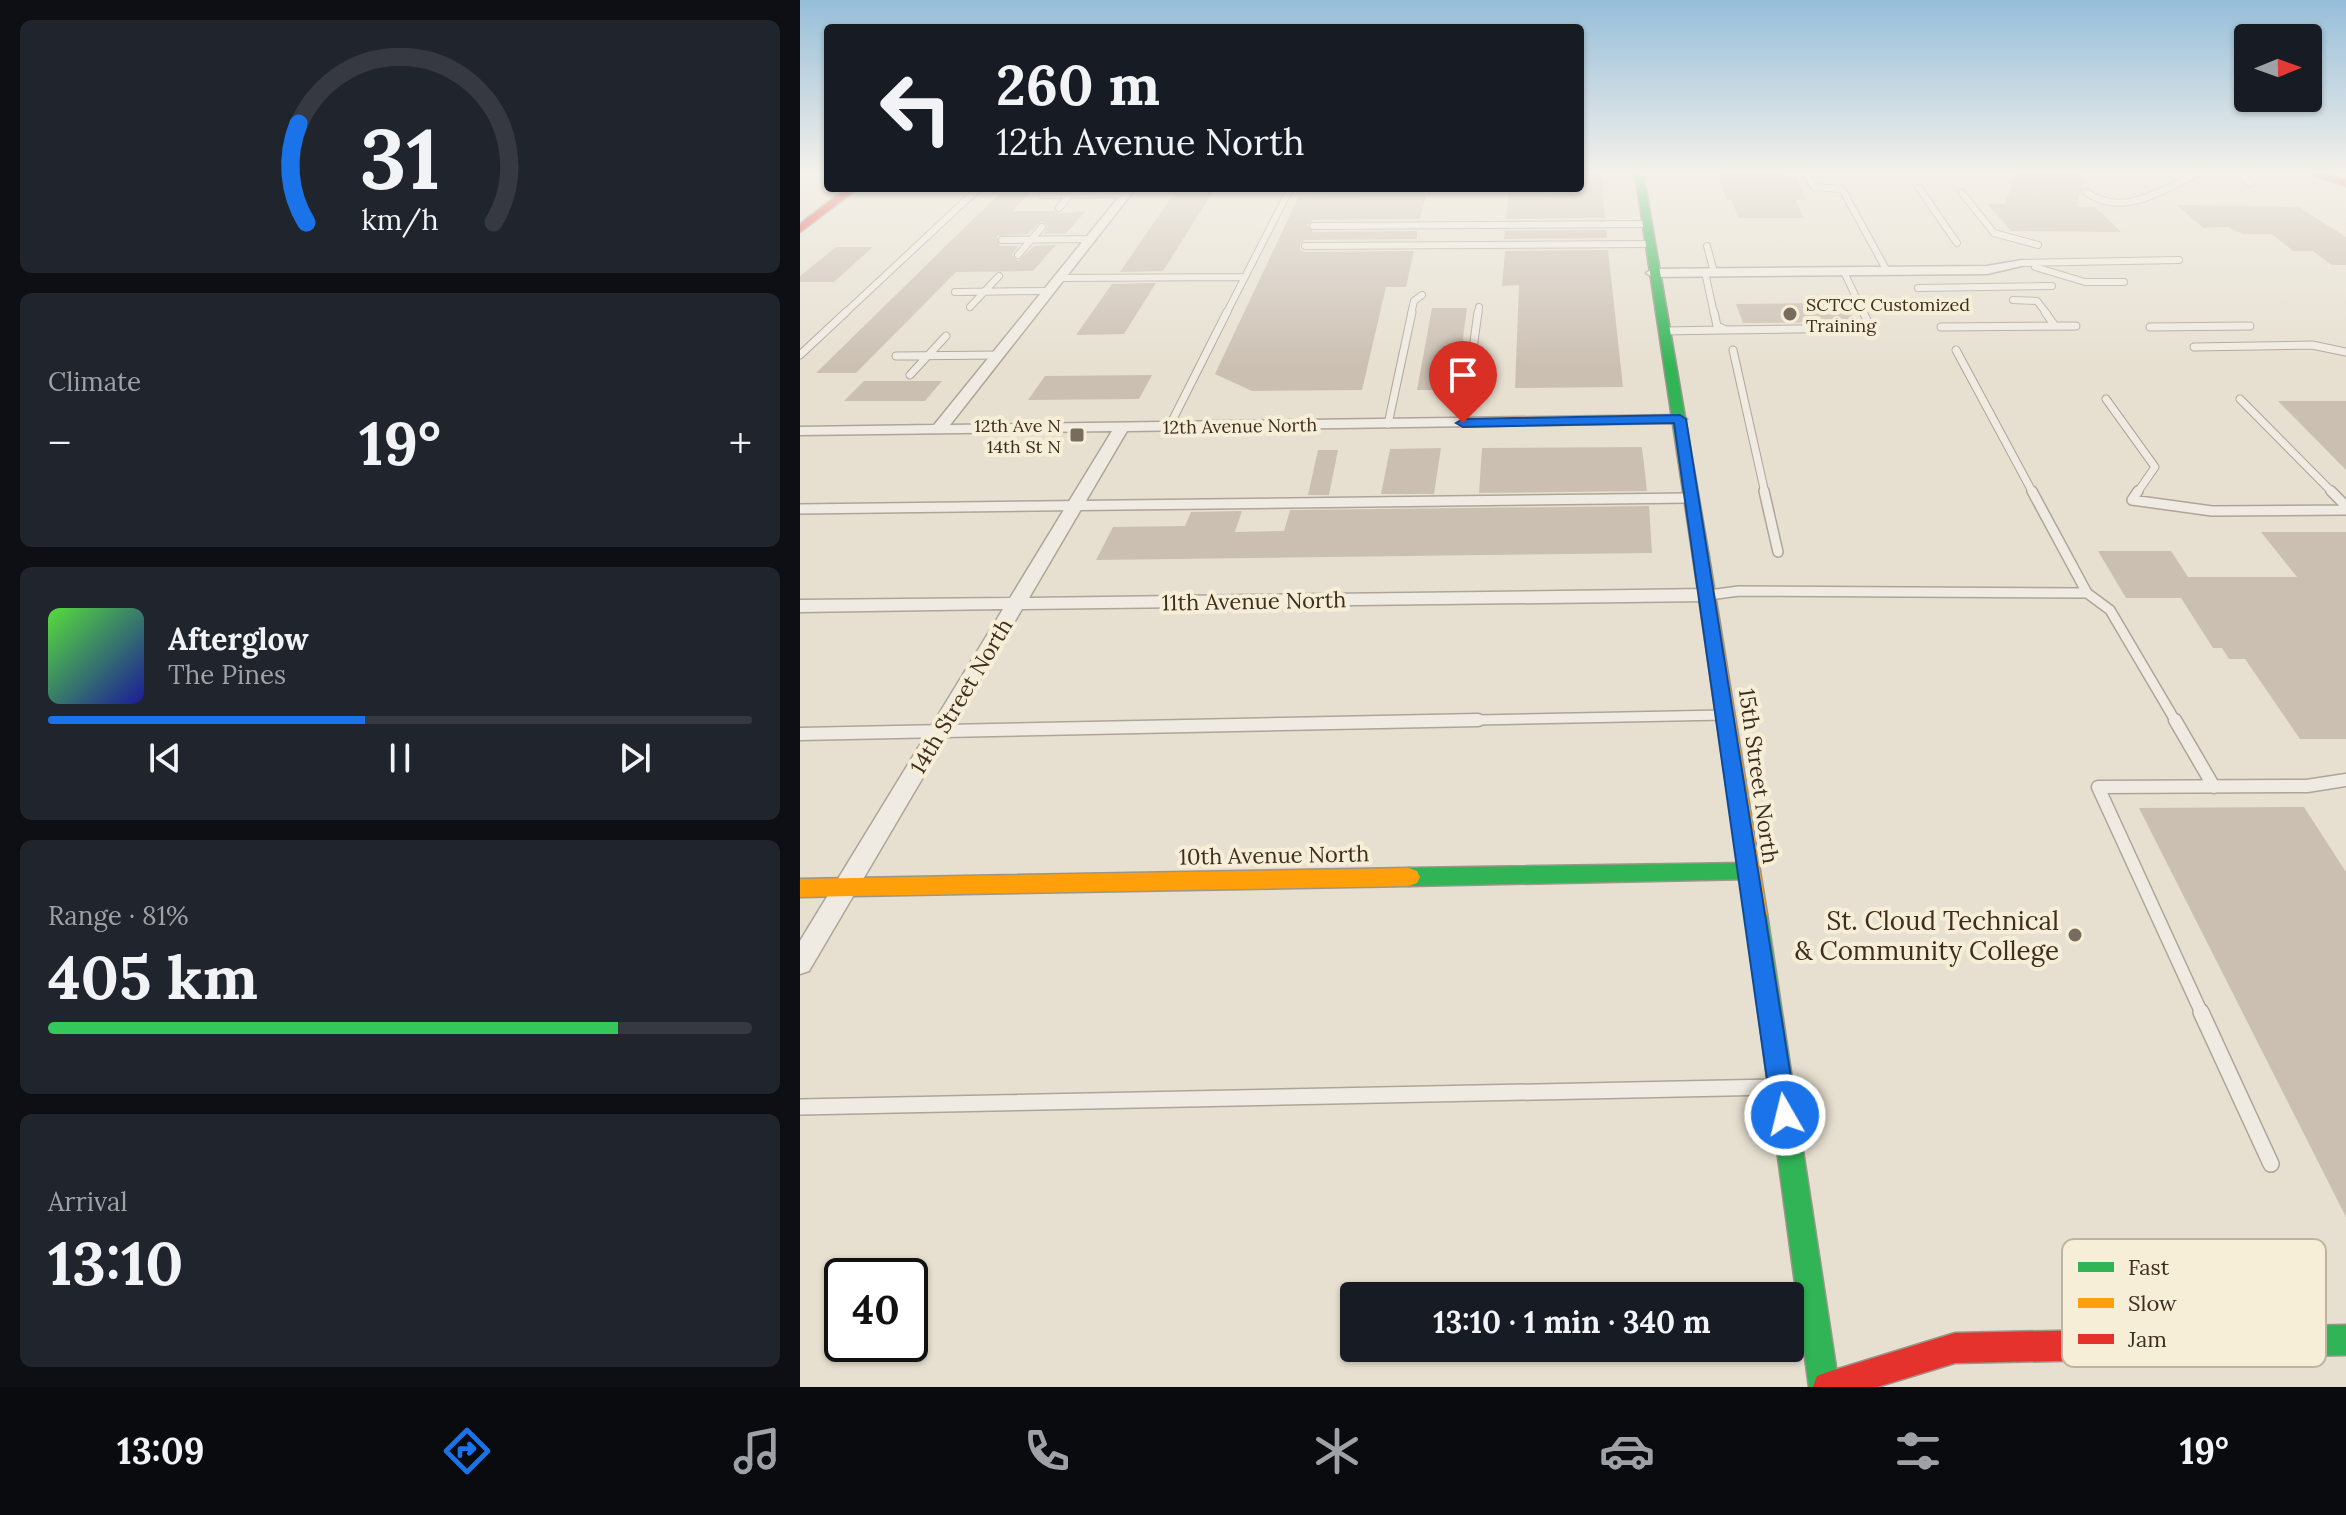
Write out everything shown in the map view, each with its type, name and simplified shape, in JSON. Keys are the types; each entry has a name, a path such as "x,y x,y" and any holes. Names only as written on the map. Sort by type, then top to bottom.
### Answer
{"street":[{"name":"15th Street North","path":"1647,238 1680,419 1826,1387"},
{"path":"938,430 1090,239"},
{"path":"1652,273 1987,270 2025,259"},
{"name":"12th Avenue North","path":"800,431 1680,419"},
{"name":"14th Street North","path":"800,963 1121,428"},
{"name":"11th Avenue North","path":"800,606 1707,595"},
{"name":"10th Avenue North","path":"800,888 1749,871"},
{"path":"2326,1340 2346,1340"},
{"path":"1826,1387 1955,1348 2062,1346"}],"lane":[{"path":"800,355 926,238"},
{"path":"1169,427 1265,238"},
{"path":"1451,245 1452,238"},
{"path":"1869,238 1887,271"},
{"path":"1953,238 1957,243"},
{"path":"2005,238 2038,245"},
{"path":"1002,240 1090,239"},
{"path":"1018,255 1032,240"},
{"path":"1305,246 1648,244"},
{"path":"1707,246 1717,326 1726,330"},
{"path":"2025,259 2179,260"},
{"path":"2025,259 2085,282 2124,282"},
{"path":"1987,270 1999,287"},
{"path":"1663,331 1871,328 1844,272"},
{"path":"970,307 999,276"},
{"path":"1059,278 1245,277"},
{"path":"1918,288 2052,286"},
{"path":"955,292 1049,291"},
{"path":"1388,424 1414,301 1422,295"},
{"path":"2013,300 2037,301 2055,326"},
{"path":"1463,423 1479,307"},
{"path":"1941,327 2076,326"},
{"path":"2150,327 2250,326"},
{"path":"910,375 946,336"},
{"path":"2194,347 2312,345 2346,352"},
{"path":"1733,350 1778,552"},
{"path":"1956,350 2087,593 2110,610 2214,787"},
{"path":"896,356 998,355"},
{"path":"2106,399 2155,467 2132,500 2212,511 2346,508"},
{"path":"2240,399 2346,508"},
{"path":"800,509 1692,498"},
{"path":"1707,595 1728,591 2087,593"},
{"path":"800,734 1726,715"},
{"path":"2271,1164 2098,787 2307,786 2346,780"},
{"path":"800,1107 1780,1087"}],"building":[{"path":"954,238 998,238 1000,246 1018,246 1012,255 1018,261 1034,246 1056,245 1033,271 956,272 856,373 816,373"},
{"path":"1144,238 1184,238 1163,271 1120,272"},
{"path":"1279,238 1417,238 1305,240 1300,244 1300,250 1305,252 1414,251 1406,287 1386,287 1362,390 1252,391 1215,374"},
{"path":"1504,238 1607,238 1504,239"},
{"path":"2277,238 2346,238 2346,265 2332,265 2313,251 2293,251"},
{"path":"836,247 873,247 834,282 800,282 800,276"},
{"path":"1608,250 1623,387 1515,388 1519,285 1502,286 1505,251"},
{"path":"1156,283 1124,334 1076,335 1112,284"},
{"name":"SCTCC Customized Training","path":"1814,299 1843,299 1855,322 1743,323 1736,304 1816,303"},
{"path":"1432,308 1467,308 1456,390 1417,390"},
{"path":"1152,375 1139,399 1028,400 1045,376"},
{"path":"864,381 942,381 925,401 844,401"},
{"path":"2278,401 2346,401 2346,470"},
{"path":"1642,447 1647,491 1479,493 1482,448"},
{"path":"1441,448 1434,494 1381,494 1390,449"},
{"path":"1318,450 1338,450 1329,495 1308,495"},
{"path":"1649,506 1652,553 1096,560 1113,527 1185,526 1191,512 1242,511 1235,532 1284,531 1290,510"},
{"path":"2261,532 2346,532 2346,739 2300,739 2245,659 2229,659 2222,648 2213,648 2181,598 2126,598 2098,551 2171,551 2188,577 2297,577"},
{"path":"2304,807 2346,872 2346,1217 2139,808"}],"traffic: fast":[{"path":"1649,238 1701,557"},
{"path":"1409,877 1749,871"},
{"path":"1756,914 1824,1387"},
{"path":"2326,1340 2346,1340"}],"traffic: slow":[{"path":"1701,557 1756,914"},
{"path":"800,888 1409,877"}],"traffic: jam":[{"path":"1828,1387 1955,1348 2062,1346"}],"place":[{"name":"SCTCC Customized Training","path":"1790,314"},
{"name":"12th Ave N 14th St N","path":"1077,435"},
{"name":"St. Cloud Technical & Community College","path":"2075,935"}],"route":[{"path":"1463,423 1680,419 1785,1115"}]}
